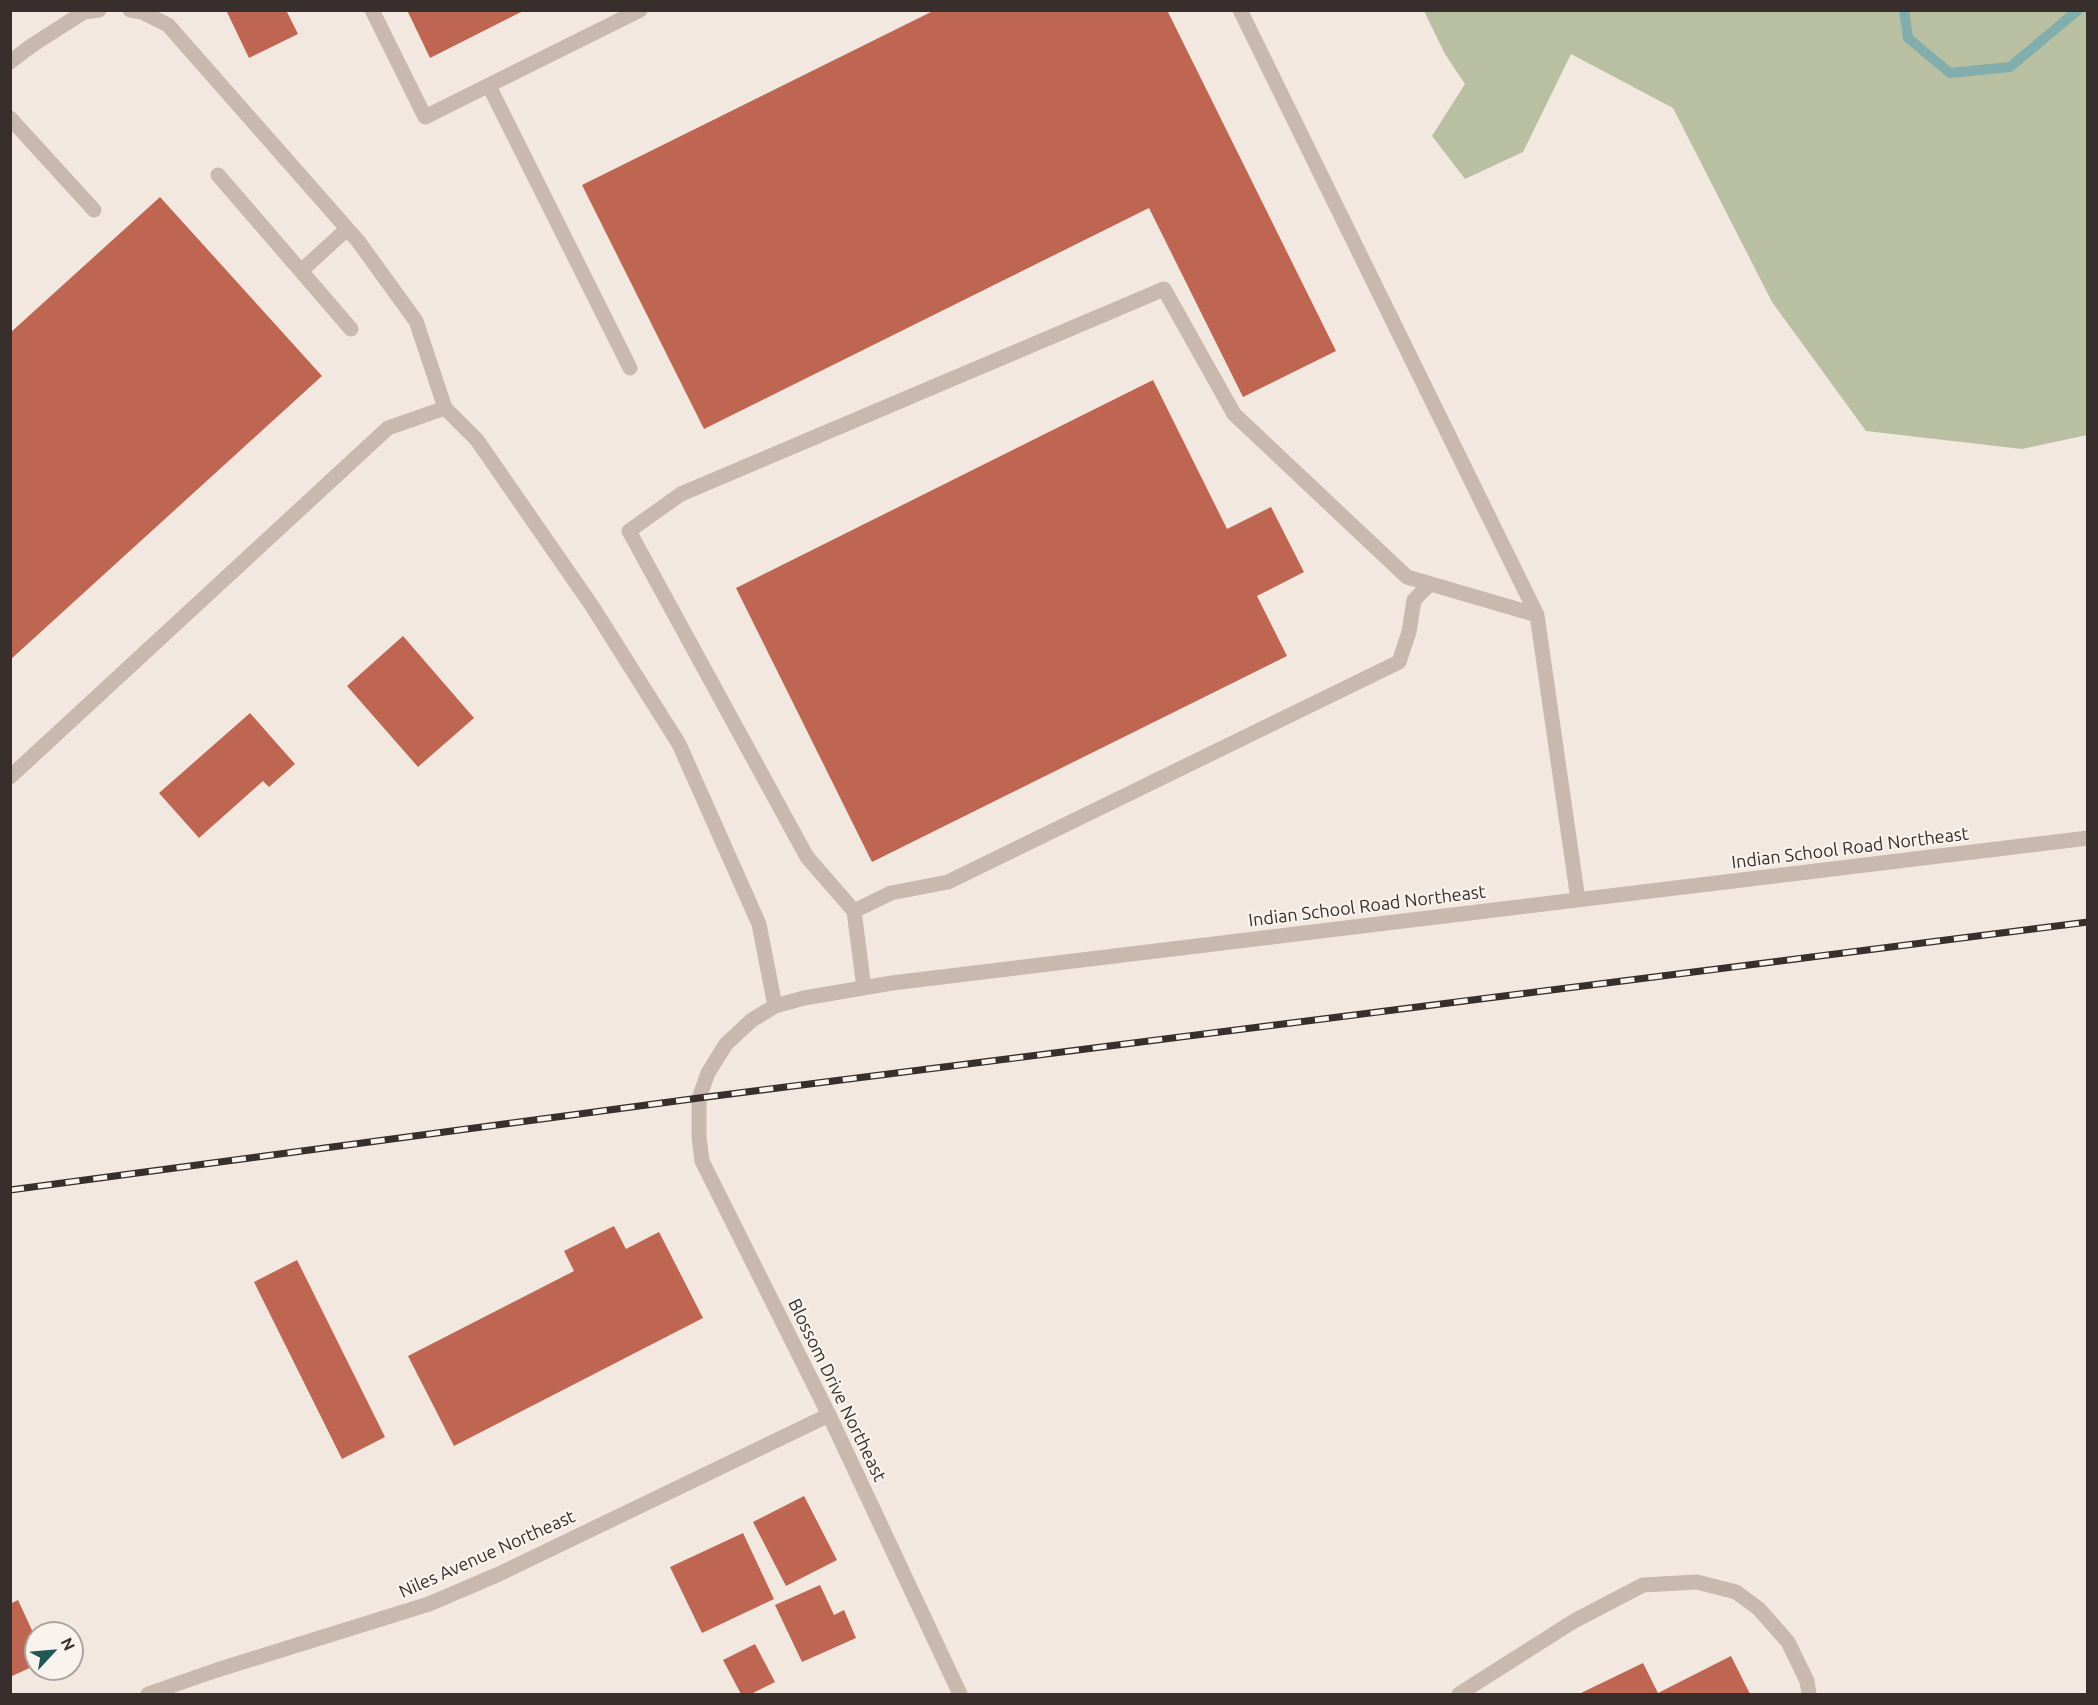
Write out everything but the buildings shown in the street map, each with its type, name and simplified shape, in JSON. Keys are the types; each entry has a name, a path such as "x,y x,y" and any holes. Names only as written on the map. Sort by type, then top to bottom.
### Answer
{"street":[{"path":"10,62 84,12 99,10"},
{"path":"130,10 142,12 168,25 347,229 416,321 445,408 477,440 592,606 679,744 759,924 775,1006"},
{"path":"372,10 425,117 640,10"},
{"path":"1240,10 1538,615 1578,900"},
{"path":"489,86 630,368"},
{"path":"10,118 94,210"},
{"path":"218,175 351,329"},
{"path":"301,271 347,229"},
{"path":"864,988 854,911 807,857 629,531 681,494 1164,289 1233,414 1407,577 1538,615"},
{"path":"10,777 388,428 445,408"},
{"path":"854,911 891,893 948,882 1399,662 1409,632 1414,600 1430,584"},
{"name":"Indian School Road Northeast","path":"699,1098 708,1073 726,1044 752,1020 775,1006 804,998 864,988 2088,838"},
{"name":"Blossom Drive Northeast","path":"699,1098 699,1137 702,1161 829,1415 960,1695"},
{"name":"Niles Avenue Northeast","path":"148,1695 217,1670 429,1604 499,1574 829,1415"},
{"path":"1459,1695 1574,1621 1643,1586 1697,1582 1736,1592 1759,1609 1788,1642 1807,1681 1809,1695"}],"green space":[{"path":"1424,11 2087,11 2087,435 2022,449 1866,431 1772,302 1673,108 1571,54 1523,152 1465,179 1432,136 1465,84 1445,54"}],"waterway":[{"path":"1904,10 1908,38 1950,73 2010,67 2078,10"}],"railway":[{"path":"10,1190 699,1098 2088,922"}]}
